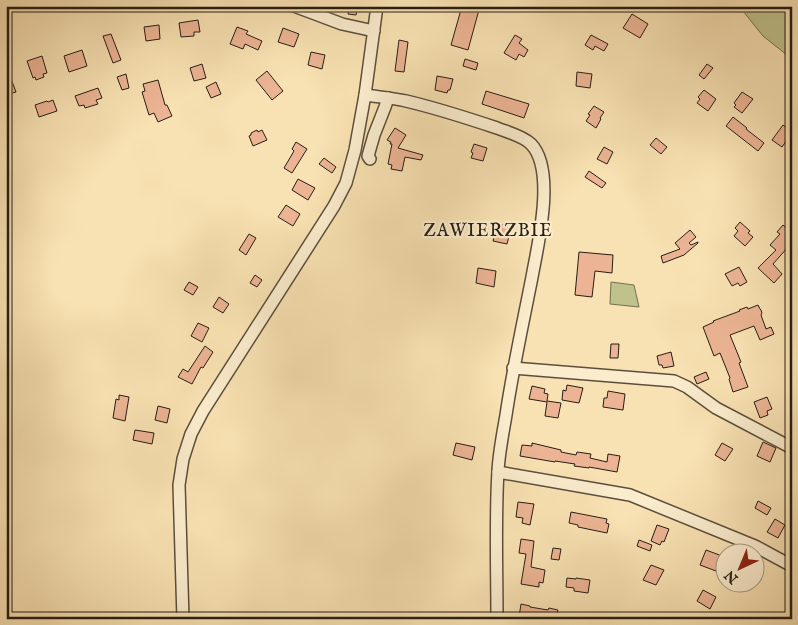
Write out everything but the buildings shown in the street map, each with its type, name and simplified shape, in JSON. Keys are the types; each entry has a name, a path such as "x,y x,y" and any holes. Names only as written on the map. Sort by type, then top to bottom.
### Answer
{"street":[{"path":"294,6 342,24 374,31"},
{"path":"183,619 179,485 183,459 191,434 203,411 329,214 346,183 355,150 377,6"},
{"path":"364,95 424,106 519,137 530,143 538,156 543,172 542,225 514,368 498,472 498,619"},
{"path":"370,159 368,156 388,98"},
{"path":"514,368 674,381 687,387 716,408 792,448"},
{"path":"498,472 630,495 755,546 792,566"}],"green space":[{"path":"739,6 792,6 792,59 763,36"},
{"path":"611,282 634,285 639,307 610,304"}],"district":[{"name":"ZAWIERZBIE","path":"488,231"}]}
